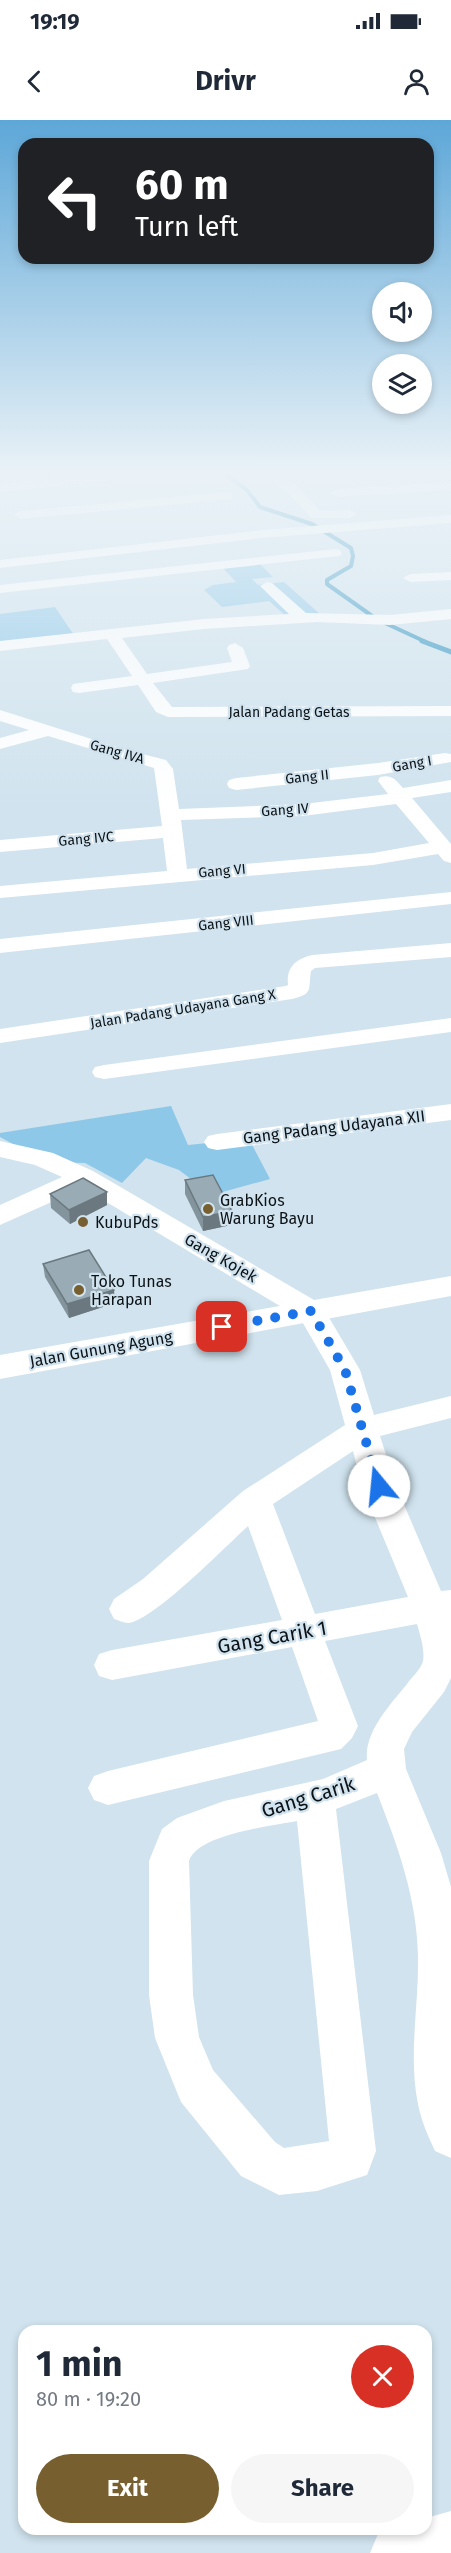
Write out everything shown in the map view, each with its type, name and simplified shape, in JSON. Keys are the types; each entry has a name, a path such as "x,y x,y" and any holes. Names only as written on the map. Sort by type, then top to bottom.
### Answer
{"main road":[{"name":"Jalan Gunung Agung","path":"0,1367 451,1286"}],"street":[{"path":"0,589 51,584"},
{"path":"267,586 302,618"},
{"path":"0,646 111,633 302,618 348,618 369,621 451,614"},
{"name":"Jalan Padang Getas","path":"111,633 162,708 174,713 451,711"},
{"path":"79,688 242,666 235,648"},
{"name":"Gang IVA","path":"3,705 47,731 160,764 164,769 178,875"},
{"path":"0,744 47,731"},
{"name":"Gang I","path":"378,769 445,758"},
{"path":"378,769 447,852"},
{"name":"Gang II","path":"235,813 234,776 378,769"},
{"name":"Gang IV","path":"170,823 235,813 312,809 451,786"},
{"name":"Gang IVC","path":"0,846 170,823"},
{"path":"428,830 451,826"},
{"name":"Gang VI","path":"0,892 447,852"},
{"name":"Gang VIII","path":"0,946 451,898"},
{"name":"Jalan Padang Udayana Gang X","path":"0,1036 292,992 300,987 297,975 301,968 312,962 451,950"},
{"path":"104,1072 451,1025"},
{"name":"Gang Padang Udayana XII","path":"217,1142 451,1112"},
{"name":"Gang Kojek","path":"0,1149 44,1159 84,1177 311,1311"},
{"path":"0,1216 84,1177"},
{"path":"311,1311 345,1370 379,1486 441,1606 441,1661 431,1681 399,1720 385,1748 387,1769 421,1853 433,1896 439,1956 436,2063 441,2104 451,2135"},
{"path":"128,1609 155,1589 255,1500 362,1429 451,1407"},
{"path":"108,1788 328,1737 336,1732 339,1726 255,1500"},
{"name":"Gang Carik 1","path":"112,1665 441,1606"},
{"name":"Gang Carik","path":"315,1799 353,2151 350,2158 336,2164 279,2172 258,2159 197,2086 177,2038 171,1995 169,1861 173,1846 181,1837 204,1826 315,1799 387,1769"},
{"path":"397,2553 451,2538"}],"shaded area":[{"path":"286,584 321,615 288,618 269,601 222,607 204,590 213,585"},
{"path":"55,607 76,638 0,647 0,614"},
{"path":"171,1106 188,1145 249,1139 270,1179 212,1195 179,1170 146,1158 122,1183 85,1163 46,1162 0,1137 0,1133"}],"building":[{"path":"213,1175 232,1211 203,1217 185,1180"},
{"path":"83,1178 107,1192 69,1210 50,1194"},
{"name":"Toko Tunas Harapan","path":"89,1250 114,1290 67,1304 43,1264"}],"waterway":[{"path":"327,584 375,618"},
{"path":"385,623 426,642"},
{"path":"422,641 451,652"}],"place":[{"name":"GrabKios Warung Bayu","path":"208,1209"},
{"name":"KubuPds","path":"83,1222"},
{"name":"Toko Tunas Harapan","path":"79,1290"}],"route":[{"path":"222,1327 311,1311 345,1370 379,1486"}]}
